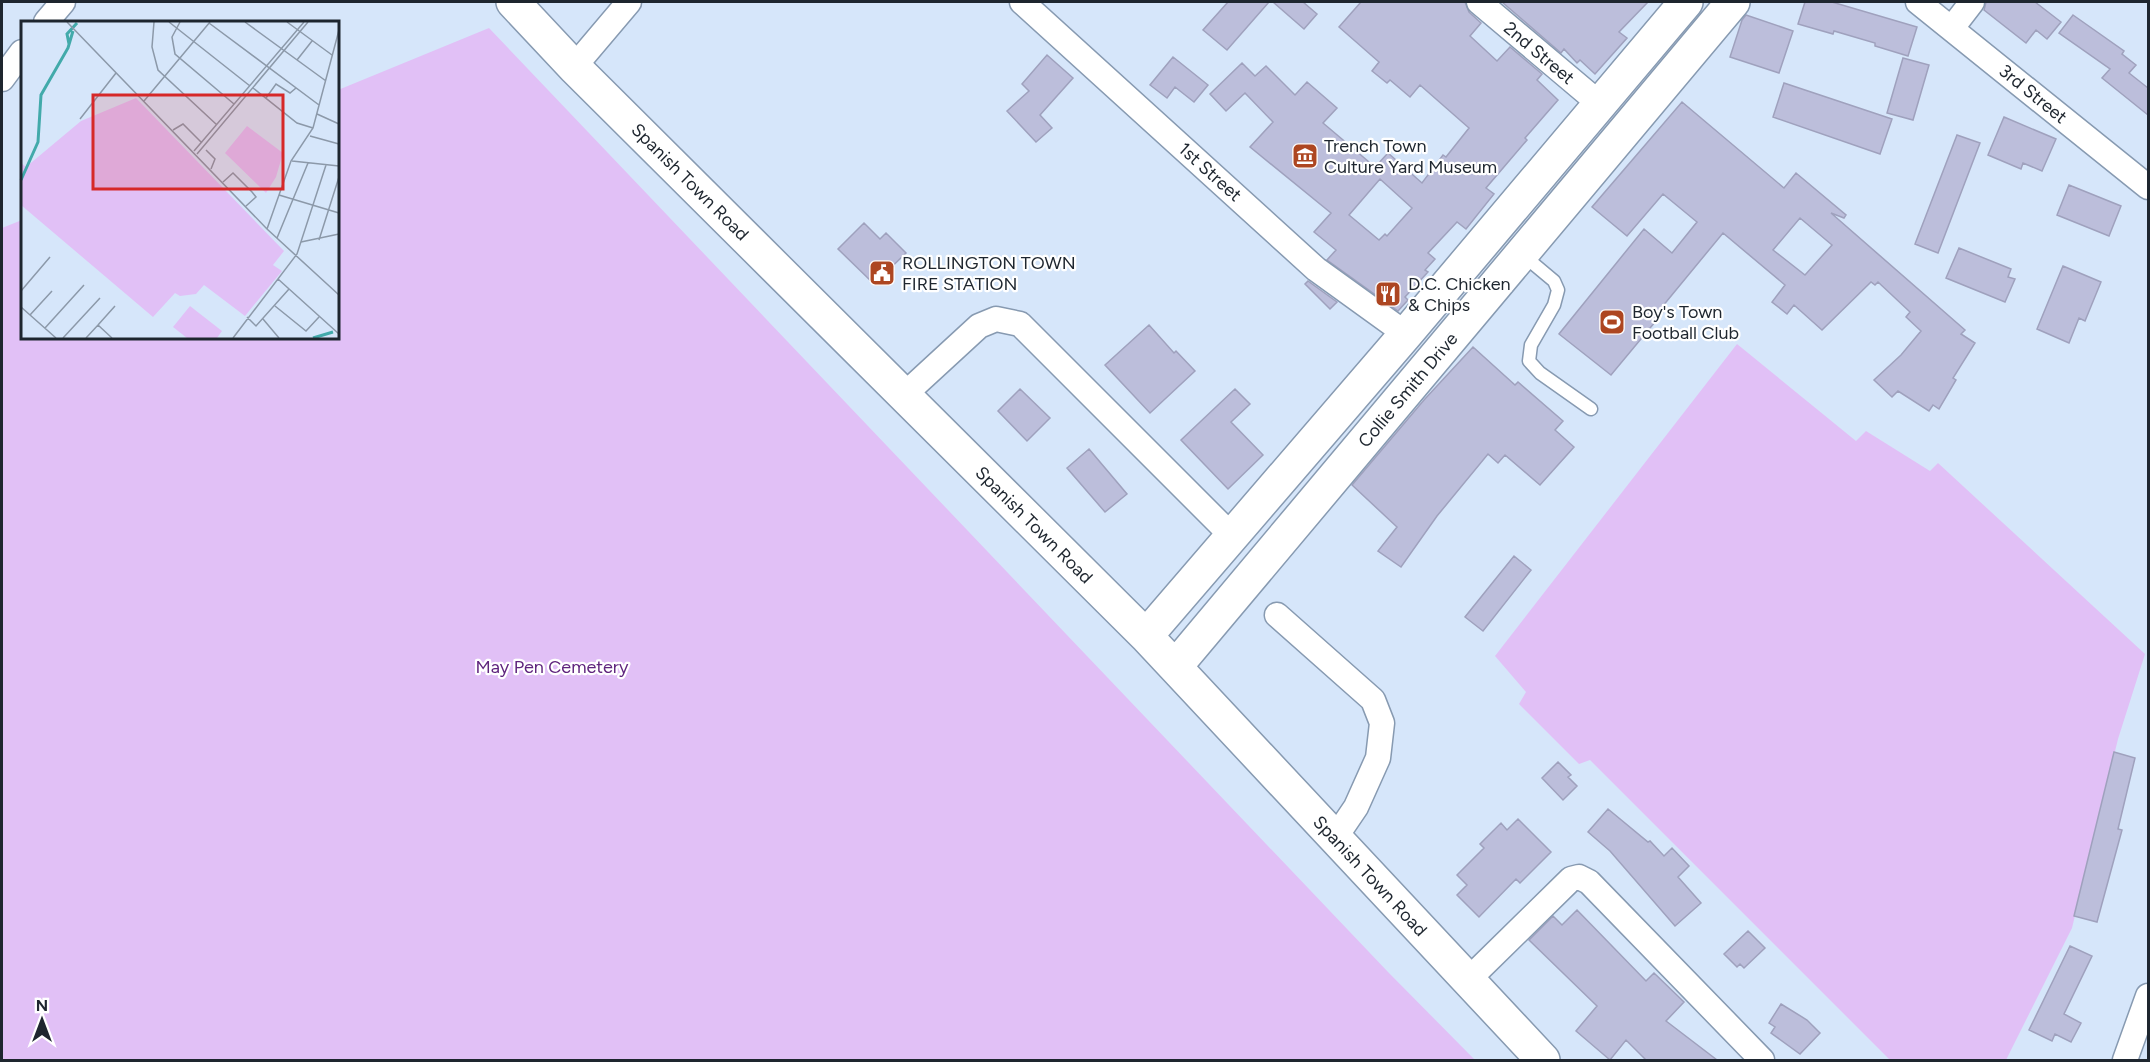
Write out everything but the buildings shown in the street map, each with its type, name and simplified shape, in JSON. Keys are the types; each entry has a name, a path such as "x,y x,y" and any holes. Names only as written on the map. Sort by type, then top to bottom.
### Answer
{"street":[{"path":"47,21 63,2"},
{"name":"Spanish Town Road","path":"513,2 574,67 1146,636 1467,981 1544,1060"},
{"path":"574,67 629,2"},
{"name":"1st Street","path":"1022,2 1316,269 1406,334"},
{"name":"2nd Street","path":"1479,2 1600,104"},
{"path":"1146,636 1406,334 1686,2"},
{"name":"Collie Smith Drive","path":"1175,667 1733,2"},
{"name":"3rd Street","path":"1918,2 2148,187"},
{"path":"1952,28 1972,2"},
{"path":"2,79 21,53"},
{"path":"904,395 979,326 996,319 1020,324 1232,536"},
{"path":"1277,615 1373,700 1382,723 1378,758 1356,807 1335,838"},
{"path":"1467,981 1571,879 1580,878 1589,882 1762,1060"},
{"path":"2125,1060 2148,996"}],"lane":[{"path":"1522,254 1554,281 1558,290 1554,305 1531,345 1530,361 1540,373 1591,409"}],"green space":[{"name":"May Pen Cemetery","path":"489,28 1388,972 1475,1060 2,1060 2,228 21,220 21,339 339,339 339,90"},
{"path":"1737,344 1856,441 1866,431 1930,471 1938,463 2145,654 2118,739 2072,928 2006,1060 1890,1060 1590,760 1579,764 1519,704 1526,692 1495,656"}],"place":[{"name":"Trench Town Culture Yard Museum","path":"1305,156"},
{"name":"ROLLINGTON TOWN FIRE STATION","path":"882,273"},
{"name":"D.C. Chicken & Chips","path":"1388,294"},
{"name":"Boy's Town Football Club","path":"1612,322"}]}
